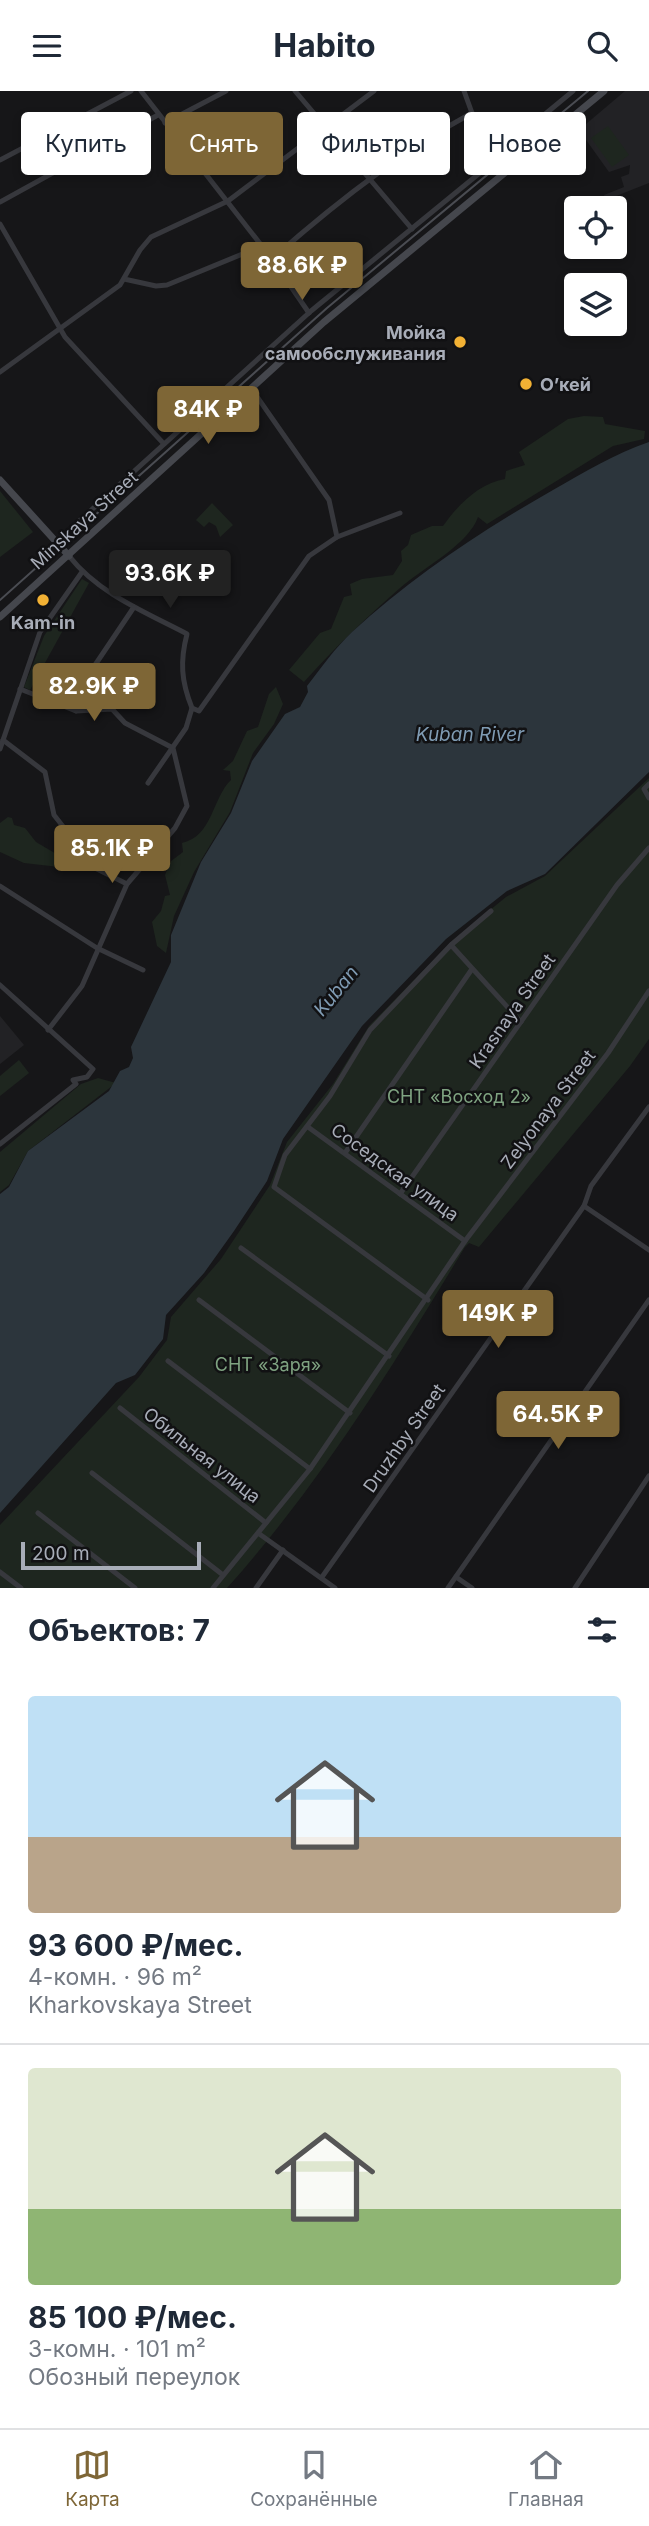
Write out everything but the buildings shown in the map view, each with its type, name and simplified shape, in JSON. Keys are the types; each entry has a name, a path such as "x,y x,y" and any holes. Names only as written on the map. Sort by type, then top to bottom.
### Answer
{"main road":[{"name":"Minskaya Street","path":"0,617 324,322 604,91"},
{"path":"0,480 69,556"}],"street":[{"path":"0,160 131,91"},
{"path":"141,91 165,123"},
{"path":"186,112 226,91"},
{"path":"295,91 314,112"},
{"path":"345,112 374,91"},
{"path":"464,91 472,112"},
{"name":"Minskaya Street","path":"548,112 573,91"},
{"path":"0,202 159,115"},
{"path":"272,259 318,218 464,117"},
{"path":"0,372 105,298 124,278 151,237 228,201 297,148"},
{"path":"207,175 272,259 309,313"},
{"path":"365,175 412,229"},
{"name":"Minskaya Street","path":"57,542 309,313 477,175"},
{"path":"0,224 65,337 164,444"},
{"path":"124,278 156,286 167,285 262,246"},
{"path":"251,388 329,500 337,537"},
{"path":"192,708 199,711 309,555 337,537 400,513"},
{"path":"69,556 82,572 134,607 187,634 180,660 182,677 192,708 186,728 148,783"},
{"path":"0,749 40,632 82,572"},
{"path":"76,711 89,674 134,607"},
{"path":"20,689 76,711 112,709 125,723 173,747"},
{"path":"3,740 45,772 54,815 65,829 75,858 127,884"},
{"path":"48,1030 82,986 127,884 175,828 187,806 173,747"},
{"path":"646,787 649,798"},
{"name":"Krasnaya Street","path":"400,1194 617,885 649,848"},
{"path":"0,886 97,948 143,970"},
{"path":"428,1300 274,1187 285,1155 308,1127 370,1030 451,945 491,911"},
{"path":"451,945 521,1022"},
{"path":"345,1153 472,969"},
{"path":"0,985 91,1067 90,1075 73,1080 76,1084 0,1144"},
{"name":"Zelyonaya Street","path":"213,1588 310,1469 428,1300 465,1241 608,1053 649,991"},
{"name":"Druzhby Street","path":"322,1577 584,1206 591,1186 649,1107"},
{"name":"Соседская улица","path":"308,1127 465,1241"},
{"path":"584,1206 649,1250"},
{"path":"242,1248 389,1356"},
{"path":"199,1300 350,1413"},
{"path":"448,1588 649,1300"},
{"path":"168,1361 310,1469"},
{"name":"Обильная улица","path":"120,1408 266,1523"},
{"path":"92,1473 223,1575"},
{"path":"575,1588 649,1476"},
{"path":"38,1513 135,1588"},
{"path":"258,1533 335,1588"},
{"path":"257,1588 283,1551"},
{"path":"0,1572 21,1588"},
{"path":"456,1577 472,1588"}],"shaded area":[{"path":"625,91 649,91 649,183 616,196 604,196 624,187 621,177 629,174 630,165 609,172 586,140 586,124"},
{"path":"0,1016 24,1045 0,1064"}],"green space":[{"path":"608,126 629,155 612,167 591,138"},
{"path":"603,417 605,424 645,431 644,439 613,446 487,524 478,517 465,537 387,599 304,682 289,670 320,633 331,629 344,597 352,595 350,584 362,579 393,575 402,561 401,551 408,545 411,535 432,526 443,526 462,503 477,491 505,479 506,471 525,465 519,452 568,419"},
{"path":"0,491 33,532 0,557"},
{"path":"212,503 233,525 220,537 216,526 209,522 204,527 196,520"},
{"path":"82,579 89,583 30,690 24,687 44,636"},
{"path":"276,687 283,704 274,724 253,753 230,812 194,872 174,916 166,953 157,946 152,922 161,911 165,896 170,895 165,875 171,861 183,852 182,843 200,833 206,825 231,780 230,771 223,770 233,761 247,731 258,727 269,694"},
{"path":"649,778 649,1039 630,1066 479,1247 469,1243 465,1247 354,1423 261,1548 227,1588 0,1588 0,1525 139,1377 167,1340 171,1317 221,1259 270,1185 287,1142 333,1084 369,1026 452,941 506,897 545,876"},
{"path":"8,817 12,818 14,825 25,828 36,842 58,855 63,862 59,867 24,863 0,852 0,823"},
{"path":"19,1060 29,1073 0,1096 0,1076"},
{"path":"98,1078 116,1083 28,1151 9,1185 0,1192 0,1152 81,1084"}],"water":[{"name":"Kuban River","path":"649,442 649,772 545,874 507,891 446,939 362,1026 283,1139 267,1181 234,1231 204,1273 166,1315 163,1339 135,1375 116,1383 0,1513 0,1194 9,1187 28,1151 109,1091 120,1071 129,1067 133,1058 131,1047 171,962 171,935 201,862 231,813 252,761 285,714 300,707 308,692 307,686 340,645 399,592 448,555 526,506 600,464"}],"tram line":[{"path":"0,600 327,308 588,91"}],"place":[{"name":"Мойка самообслуживания","path":"460,342"},
{"name":"О’кей","path":"526,384"},
{"name":"Kam-in","path":"43,600"}],"water label":[{"name":"Kuban","path":"336,991"}],"park label":[{"name":"СНТ «Восход 2»","path":"459,1096"},
{"name":"СНТ «Заря»","path":"268,1364"}]}
